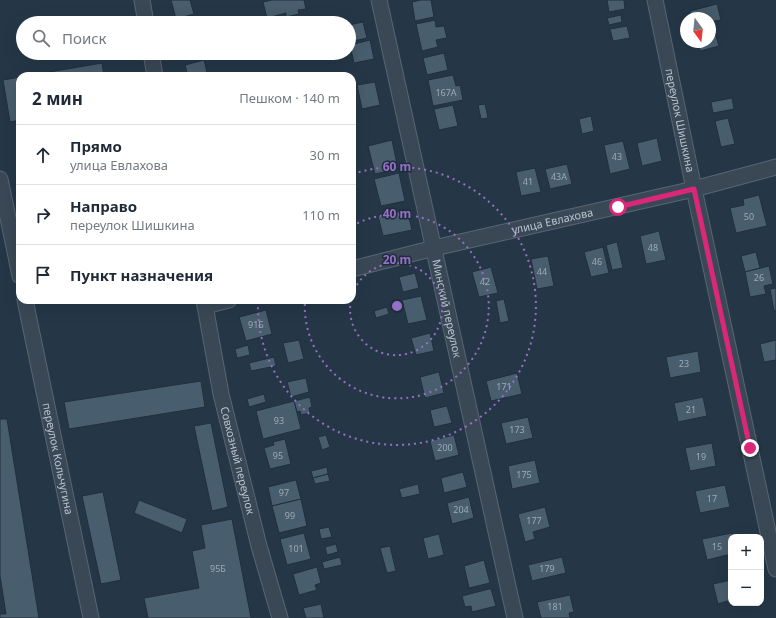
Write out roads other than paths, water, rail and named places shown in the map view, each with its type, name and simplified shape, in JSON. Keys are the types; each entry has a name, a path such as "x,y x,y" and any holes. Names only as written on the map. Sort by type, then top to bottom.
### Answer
{"street":[{"path":"142,0 145,16"},
{"name":"Минский переулок","path":"379,0 515,618"},
{"name":"переулок Шишкина","path":"655,0 776,569"},
{"path":"152,60 154,72"},
{"name":"улица Евлахова","path":"356,268 434,248 694,189 776,167"},
{"path":"0,179 16,257"},
{"name":"переулок Кольчугина","path":"26,304 91,618"},
{"name":"Совхозный переулок","path":"204,304 221,394 280,618"}]}
